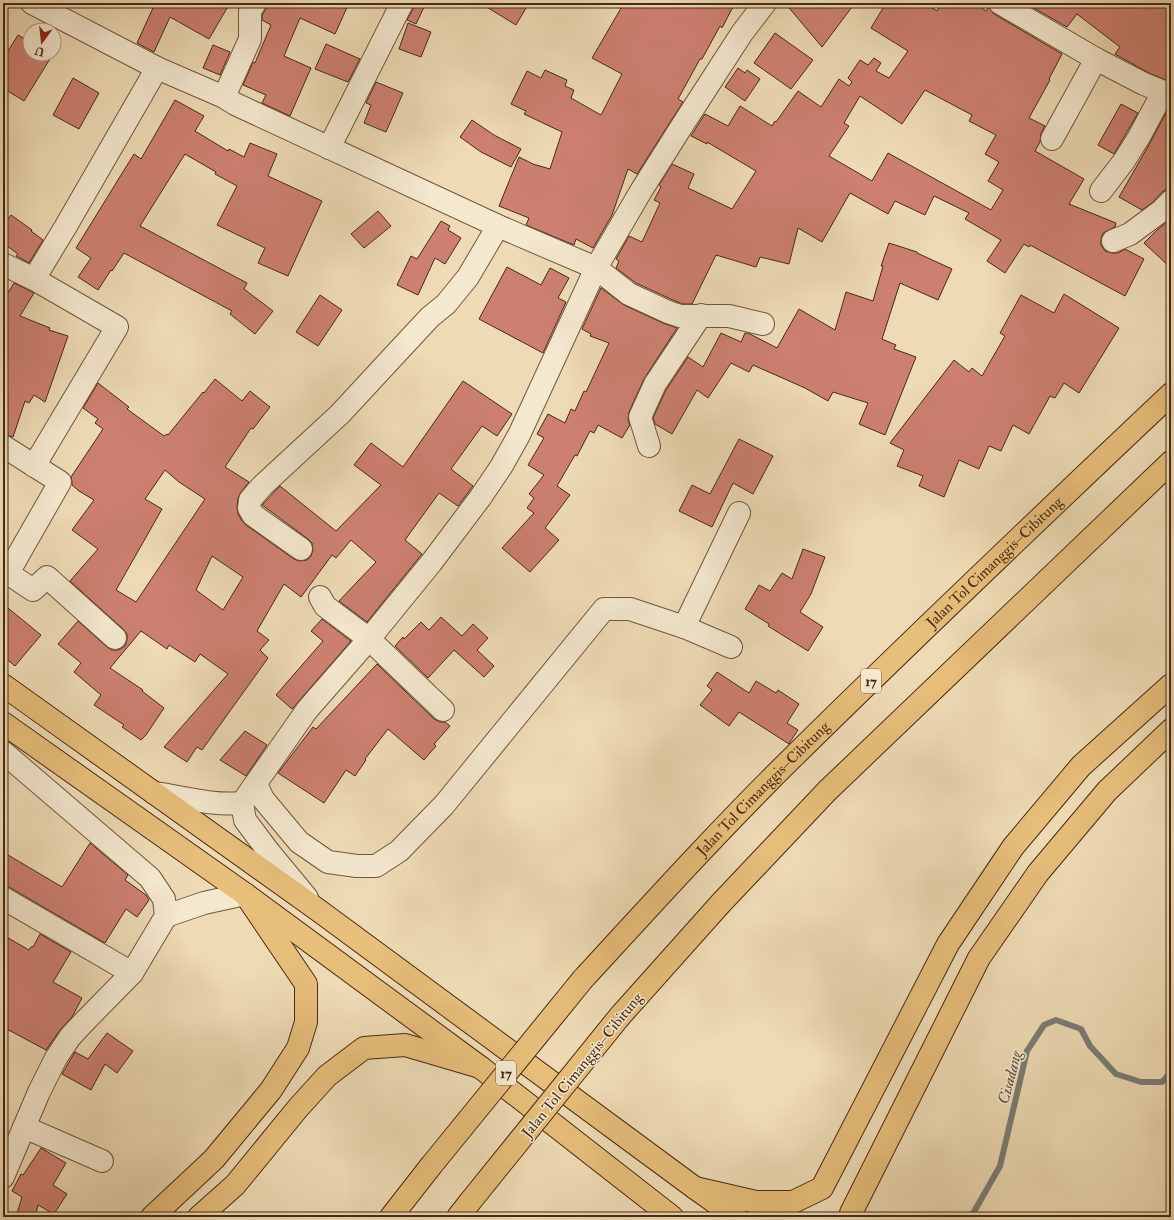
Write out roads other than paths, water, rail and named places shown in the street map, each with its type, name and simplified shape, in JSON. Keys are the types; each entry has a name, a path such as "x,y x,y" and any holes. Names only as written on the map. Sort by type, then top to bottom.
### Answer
{"main road":[{"name":"Jalan Tol Cimanggis–Cibitung","path":"391,1217 583,979 684,869 791,759 1171,394"},
{"name":"Jalan Tol Cimanggis–Cibitung","path":"463,1210 620,1016 721,903 827,791 1171,462"},
{"path":"988,637 1171,480"},
{"path":"3,685 318,910 736,1217"},
{"path":"695,1188 756,1202 792,1202 822,1188 948,944 1013,848 1081,766 1171,685"},
{"path":"3,723 245,894 480,1067 672,1217"},
{"path":"851,1217 851,1213 979,958 1038,873 1107,791 1171,730"},
{"path":"152,1217 214,1159 271,1090 298,1048 306,1022 306,984 245,894"},
{"path":"199,1217 235,1185 326,1076 364,1048 405,1045 480,1067"}],"street":[{"path":"32,3 157,68 224,97 235,104 498,226 596,268 629,294 651,305 680,316 729,316 763,324"},
{"path":"224,97 250,39 250,11 255,3"},
{"path":"329,148 402,3"},
{"path":"318,910 269,852 245,820 242,803 307,710 369,640 431,563 480,498 501,467 519,435 596,268 680,129 742,33 765,3"},
{"path":"1002,3 1096,59 1144,84 1167,93 1124,161 1101,191"},
{"path":"1052,139 1096,59"},
{"path":"34,279 157,68"},
{"path":"1113,240 1130,234 1161,211 1171,201"},
{"path":"301,548 253,515 249,508 250,500 262,486 340,414 425,323 446,304 468,277 498,226"},
{"path":"3,265 34,279 117,327 34,466"},
{"path":"649,446 640,417 655,384 701,315"},
{"path":"3,446 60,482 5,572 33,590 47,577 115,638"},
{"path":"684,627 739,513"},
{"path":"320,597 325,606 369,640 443,710"},
{"path":"256,784 263,799 299,842 328,862 357,866 376,866 399,852 444,805 604,609 630,609 684,627 731,647"},
{"path":"3,752 150,878 164,898 166,916 132,974 70,1037 56,1058 48,1073 3,1177"},
{"path":"154,793 229,804 242,803"},
{"path":"166,916 204,903 245,894"},
{"path":"3,898 132,974"},
{"path":"24,1127 102,1161"}],"waterway":[{"name":"Cisadang","path":"971,1217 1000,1166 1027,1051 1044,1025 1056,1020 1081,1029 1090,1046 1116,1074 1141,1082 1162,1082 1171,1072"}]}
